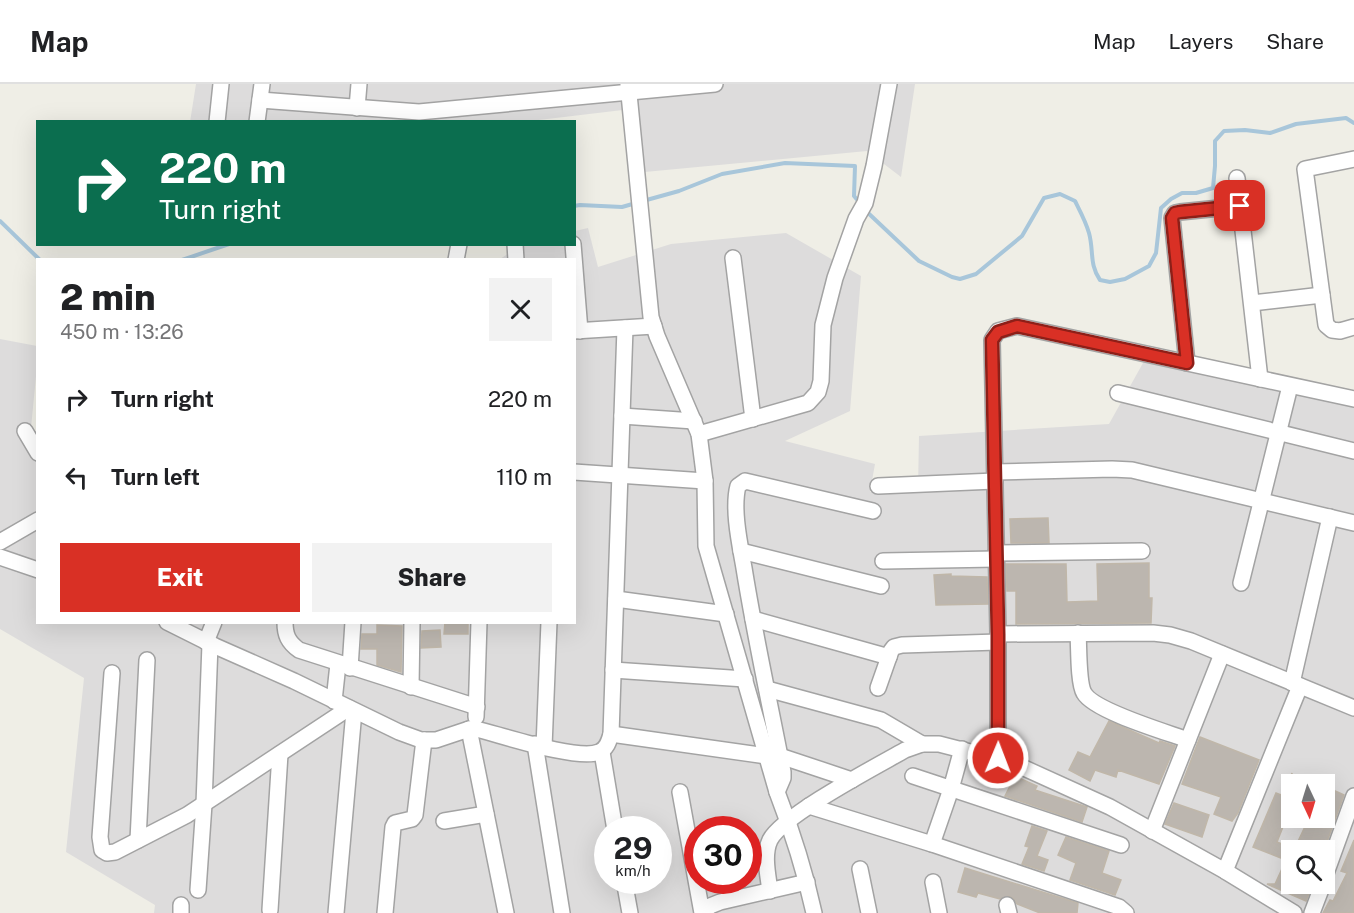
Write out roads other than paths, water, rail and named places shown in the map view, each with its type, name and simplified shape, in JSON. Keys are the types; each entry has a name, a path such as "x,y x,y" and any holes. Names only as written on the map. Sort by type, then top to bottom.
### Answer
{"street":[{"path":"217,120 221,84"},
{"path":"257,120 262,84"},
{"path":"357,108 359,84"},
{"path":"260,100 419,111 628,88 715,84"},
{"path":"622,416 696,427 753,418 808,403 818,392 821,381 823,325 835,278 856,219 865,203 889,84"},
{"path":"628,88 651,317 696,427 705,481 706,546 745,679 774,756"},
{"path":"1354,159 1305,169 1326,325 1332,330 1340,331 1354,327"},
{"path":"1237,178 1260,379"},
{"path":"1187,363 1172,218 1175,213 1180,212 1240,206"},
{"path":"733,258 753,418"},
{"path":"1252,303 1322,295"},
{"path":"576,309 577,331 654,326"},
{"path":"998,758 992,340 998,332 1017,326 1354,399"},
{"path":"171,624 399,732 424,740 436,740 473,729 588,755 602,752 611,734 625,328"},
{"path":"1241,583 1290,386"},
{"path":"1118,393 1354,451"},
{"path":"25,431 36,450"},
{"path":"878,486 1121,469 1354,523"},
{"path":"576,472 705,481"},
{"path":"814,913 807,882 777,792 767,689 741,551 735,497 740,483 745,482 873,511"},
{"path":"1225,871 1296,684 1330,517"},
{"path":"0,542 36,521"},
{"path":"741,551 881,586"},
{"path":"883,561 1142,551"},
{"path":"0,557 36,569"},
{"path":"616,599 726,614"},
{"path":"753,619 889,657"},
{"path":"198,890 204,804 208,643 213,624"},
{"path":"285,624 290,644 299,650 477,707"},
{"path":"334,701 353,624"},
{"path":"411,687 412,624"},
{"path":"478,624 477,707 473,729 486,814 506,913"},
{"path":"549,624 539,745 562,913"},
{"path":"878,688 894,647 902,645 1078,633 1153,633 1170,634 1354,708"},
{"path":"1078,633 1082,687 1090,701 1104,709 1188,740"},
{"path":"1152,831 1222,654"},
{"path":"138,840 147,660"},
{"path":"613,670 745,679"},
{"path":"112,673 100,845 107,853 115,852 187,815 352,710"},
{"path":"767,689 881,720 922,744"},
{"path":"336,913 352,710"},
{"path":"611,734 774,756 852,780"},
{"path":"384,913 393,827 395,823 412,819 415,815 424,740"},
{"path":"770,891 767,852 771,839 788,821 809,806 905,750 922,744 939,744 998,758 1110,807 1225,871 1294,913"},
{"path":"932,844 962,749"},
{"path":"602,752 613,816"},
{"path":"270,910 280,754"},
{"path":"913,776 1121,845"},
{"path":"680,792 703,913"},
{"path":"1335,849 1354,796"},
{"path":"809,806 932,844 1119,908 1126,913"},
{"path":"444,821 486,814"},
{"path":"860,869 869,913"},
{"path":"703,913 710,906 720,902 807,882"},
{"path":"933,882 939,913"},
{"path":"627,894 630,913"},
{"path":"1312,913 1319,894"}],"waterway":[{"path":"866,211 919,261 960,279 976,274 1022,236 1044,198 1060,194 1075,201 1089,233 1093,263 1097,274 1100,280 1110,282 1125,279 1149,266 1156,253 1161,208 1182,193 1196,193 1213,188 1215,141 1224,131 1245,130 1270,133 1296,124 1346,118 1354,123"},
{"path":"643,201 679,191 722,174 785,163 855,166 854,196 860,203"},
{"path":"576,206 622,207 636,203"},
{"path":"0,221 38,258"},
{"path":"188,258 223,246"}]}
